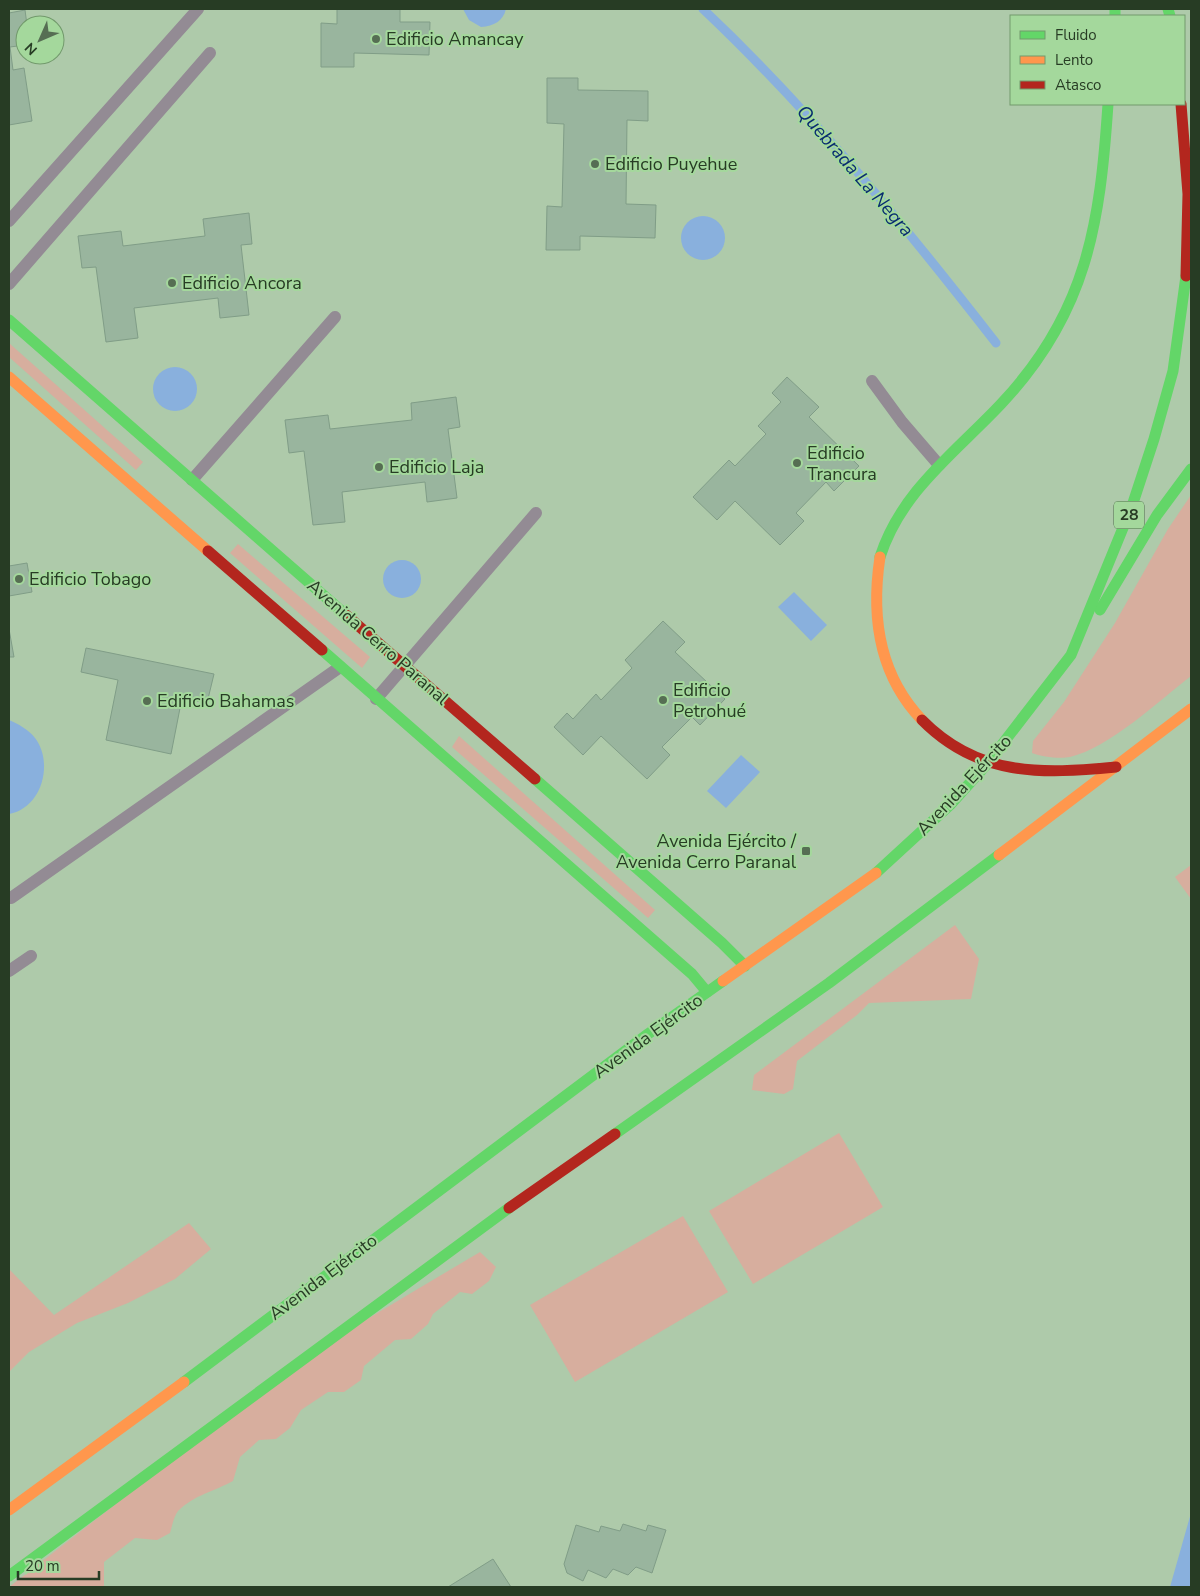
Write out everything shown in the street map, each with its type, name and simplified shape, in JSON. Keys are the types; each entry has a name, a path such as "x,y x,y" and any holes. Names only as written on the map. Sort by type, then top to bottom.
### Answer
{"main road":[{"path":"1108,105 1100,208 1095,236 1076,294 1061,324 1023,380 1002,404 909,496 889,531 877,573 875,600 877,626 890,671 910,705 943,739 987,764 1032,772 1068,772 1117,767"},
{"name":"28","path":"1071,655 1104,581 1132,506 1172,370 1182,314 1188,229 1188,194 1182,105"},
{"name":"Avenida Cerro Paranal","path":"9,320 189,483 404,665 722,943 745,966"},
{"path":"9,377 166,508 340,667 692,974 707,992"},
{"name":"Avenida Ejército","path":"9,1510 165,1396 648,1034 868,880 950,805 987,764 1071,655 1157,515 1191,469"},
{"path":"10,1573 486,1225 829,983 1117,767 1191,709"}],"lane":[{"path":"9,221 198,9"},
{"path":"9,284 210,52"},
{"path":"189,483 335,317"},
{"path":"872,381 902,422 939,465"},
{"path":"376,698 536,513"},
{"path":"11,898 340,667"},
{"path":"9,971 31,956"}],"shaded area":[{"path":"9,343 143,462 136,470 9,357"},
{"path":"1191,495 1191,676 1134,722 1101,744 1085,752 1061,758 1046,757 1032,753 1033,741 1064,702 1115,623 1168,529"},
{"path":"238,544 370,657 362,668 230,553"},
{"path":"459,736 655,910 648,918 452,747"},
{"path":"1191,865 1191,899 1175,877"},
{"path":"955,925 979,959 971,999 869,1003 857,1015 797,1061 793,1089 784,1094 752,1090 754,1075"},
{"path":"839,1133 883,1207 753,1284 709,1211"},
{"path":"683,1216 728,1292 575,1382 530,1305"},
{"path":"189,1223 211,1249 175,1279 128,1303 77,1323 29,1352 9,1372 9,1269 54,1315"},
{"path":"480,1252 496,1267 489,1281 472,1294 460,1292 433,1314 428,1324 411,1339 395,1340 364,1366 361,1380 344,1392 328,1392 301,1410 290,1428 276,1439 259,1440 240,1457 233,1481 198,1497 184,1506 178,1511 170,1533 157,1540 135,1538 104,1562 104,1587 9,1587 310,1353"}],"water":[{"path":"463,9 506,9 503,17 497,22 481,27 469,20"},
{"path":"703,216 715,220 721,226 725,238 721,250 715,256 703,260 691,256 685,250 681,238 685,226 691,220"},
{"path":"175,367 187,371 193,377 197,389 193,401 187,407 175,411 163,407 157,401 153,389 157,377 163,371"},
{"path":"402,560 415,566 421,579 415,592 402,598 389,592 383,579 389,566"},
{"path":"794,592 827,625 811,641 778,607"},
{"path":"9,720 26,729 35,738 41,748 44,771 42,783 30,803 20,810 9,814"},
{"path":"741,755 760,772 726,808 707,791"},
{"path":"1191,1513 1191,1587 1170,1587"}],"building":[{"name":"Edificio Amancay","path":"337,9 400,9 400,22 430,22 429,55 354,53 354,67 321,67 321,23 337,24"},
{"path":"25,10 26,15 15,15 15,46 10,47 13,70 24,68 32,121 9,125 9,13"},
{"name":"Edificio Puyehue","path":"547,78 578,78 578,90 648,91 648,121 627,120 626,204 656,205 655,238 580,236 580,250 546,250 547,206 562,207 564,124 547,123"},
{"name":"Edificio Ancora","path":"249,213 252,244 241,245 249,315 220,318 218,298 134,308 138,338 106,342 96,267 82,268 78,236 121,231 123,246 205,236 203,219"},
{"name":"Edificio Trancura","path":"787,377 819,407 809,417 859,466 834,491 826,482 796,513 804,521 780,545 735,501 717,520 693,497 729,460 735,466 766,434 758,426 781,402 772,393"},
{"name":"Edificio Laja","path":"456,397 460,427 448,429 457,498 427,502 425,482 342,492 345,522 313,525 304,451 289,453 285,420 328,415 330,429 412,420 411,403"},
{"name":"Edificio Tobago","path":"27,563 32,592 9,596 9,566"},
{"name":"Edificio Petrohué","path":"663,621 685,642 675,652 725,699 700,725 692,717 662,747 670,755 647,779 601,736 583,755 554,727 567,713 573,719 596,694 601,700 632,668 625,660"},
{"name":"Edificio Tobago","path":"9,629 14,657 9,657"},
{"name":"Edificio Bahamas","path":"86,648 214,674 207,703 182,698 171,754 106,740 118,680 81,672"},
{"path":"623,1524 646,1531 648,1525 666,1530 652,1573 636,1567 628,1575 613,1569 606,1578 588,1570 583,1581 567,1573 564,1564 576,1525 599,1532 601,1526 620,1531"},
{"path":"493,1559 511,1587 448,1587"}],"waterway":[{"name":"Quebrada La Negra","path":"703,9 782,88 856,170 996,343"}],"traffic: fast":[{"path":"1115,9 1115,15"},
{"path":"1168,9 1170,15"},
{"path":"880,557 889,533 901,512 931,474 984,422 1030,370 1053,336 1071,301 1084,265 1093,228 1105,148 1108,105"},
{"path":"876,873 950,805 987,764 1071,655 1132,506 1154,439 1173,371 1186,276"},
{"path":"9,320 346,615"},
{"path":"1100,610 1157,515 1191,469"},
{"path":"322,650 692,974 707,992"},
{"path":"535,779 722,943 745,966"},
{"path":"615,1134 829,983 999,855"},
{"path":"184,1382 648,1034 723,981"},
{"path":"9,1576 509,1208"}],"traffic: slow":[{"path":"9,377 208,551"},
{"path":"880,557 877,579 878,623 887,664 907,702 922,720"},
{"path":"999,855 1191,709"},
{"path":"723,981 876,873"},
{"path":"9,1510 184,1382"}],"traffic: jam":[{"path":"1181,105 1188,194 1186,276"},
{"path":"208,551 322,650"},
{"path":"346,615 535,779"},
{"path":"922,720 943,739 966,752 988,762 1012,768 1062,771 1116,767"},
{"path":"509,1208 615,1134"}],"place":[{"name":"Edificio Amancay","path":"376,39"},
{"name":"Edificio Puyehue","path":"595,164"},
{"name":"Edificio Ancora","path":"172,283"},
{"name":"Edificio Trancura","path":"797,463"},
{"name":"Edificio Laja","path":"379,467"},
{"name":"Edificio Tobago","path":"19,579"},
{"name":"Edificio Petrohué","path":"663,700"},
{"name":"Edificio Bahamas","path":"147,701"},
{"name":"Avenida Ejército / Avenida Cerro Paranal","path":"806,851"}]}
